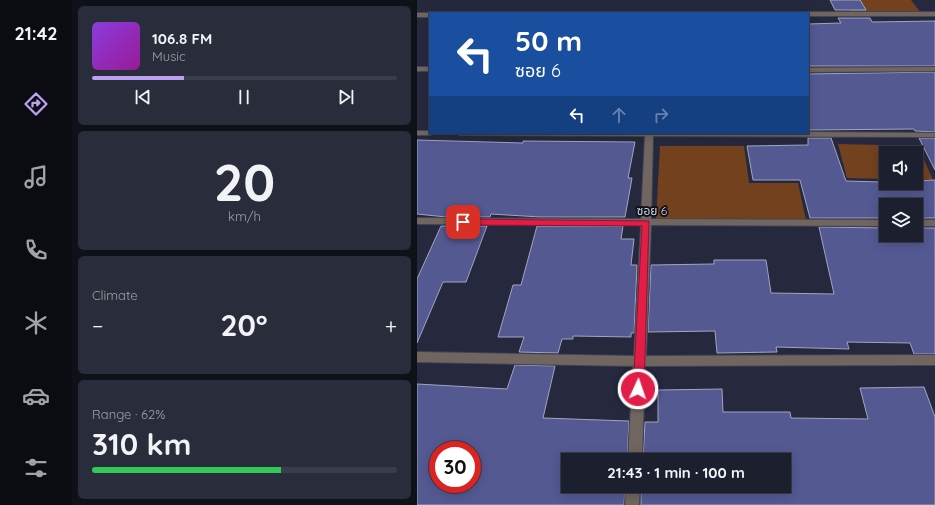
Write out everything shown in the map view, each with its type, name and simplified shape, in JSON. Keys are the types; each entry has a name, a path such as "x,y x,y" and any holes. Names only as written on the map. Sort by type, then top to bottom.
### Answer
{"street":[{"path":"809,14 935,14"},
{"path":"417,15 429,15"},
{"path":"417,69 429,69"},
{"path":"809,70 935,69"},
{"path":"417,133 429,133"},
{"path":"635,453 649,134 935,135"},
{"name":"ซอย 6","path":"417,221 879,223"},
{"path":"923,223 935,223"},
{"path":"417,357 640,361 935,360"},
{"path":"632,505 633,493"}],"shaded area":[{"path":"844,0 911,0 920,12 851,12"},
{"path":"838,144 918,146 879,146 879,179 847,178"},
{"path":"660,146 744,146 749,183 798,183 806,220 656,220"},
{"path":"923,157 933,180 923,179"}],"building":[{"path":"830,0 860,0 866,10 835,10"},
{"path":"838,18 870,18 872,22 935,21 935,66 809,66 809,24 841,23"},
{"path":"935,72 935,132 915,131 914,129 809,130 809,74"},
{"path":"808,138 831,138 846,181 879,182 879,190 923,190 923,181 935,180 935,218 923,218 923,198 879,198 879,218 810,218 800,180 753,180 747,146 808,145"},
{"path":"919,138 935,138 935,170"},
{"path":"417,140 523,143 523,141 635,142 628,178 632,178 625,217 540,217 491,214 490,217 446,217 417,214"},
{"path":"441,226 487,226 466,282 443,282 417,343 417,279"},
{"path":"537,226 623,226 621,239 634,239 631,265 637,265 634,333 631,333 631,337 573,336 573,339 562,339 558,353 519,352 524,337 498,337 513,285 521,285"},
{"path":"819,227 879,228 879,242 923,242 923,228 935,228 935,354 914,354 910,343 847,342 849,349 776,347 777,352 717,353 715,331 648,332 651,265 714,264 714,260 766,260 771,293 834,294"},
{"path":"515,365 555,366 543,418 629,421 627,453 561,453 561,493 625,493 624,505 417,505 417,384 507,389"},
{"path":"924,387 935,417 935,505 641,505 641,493 791,493 791,453 643,453 645,422 658,422 658,390 722,389 723,412 790,412 791,418 868,419 860,388"}],"route":[{"path":"463,222 646,223 638,389"}]}
